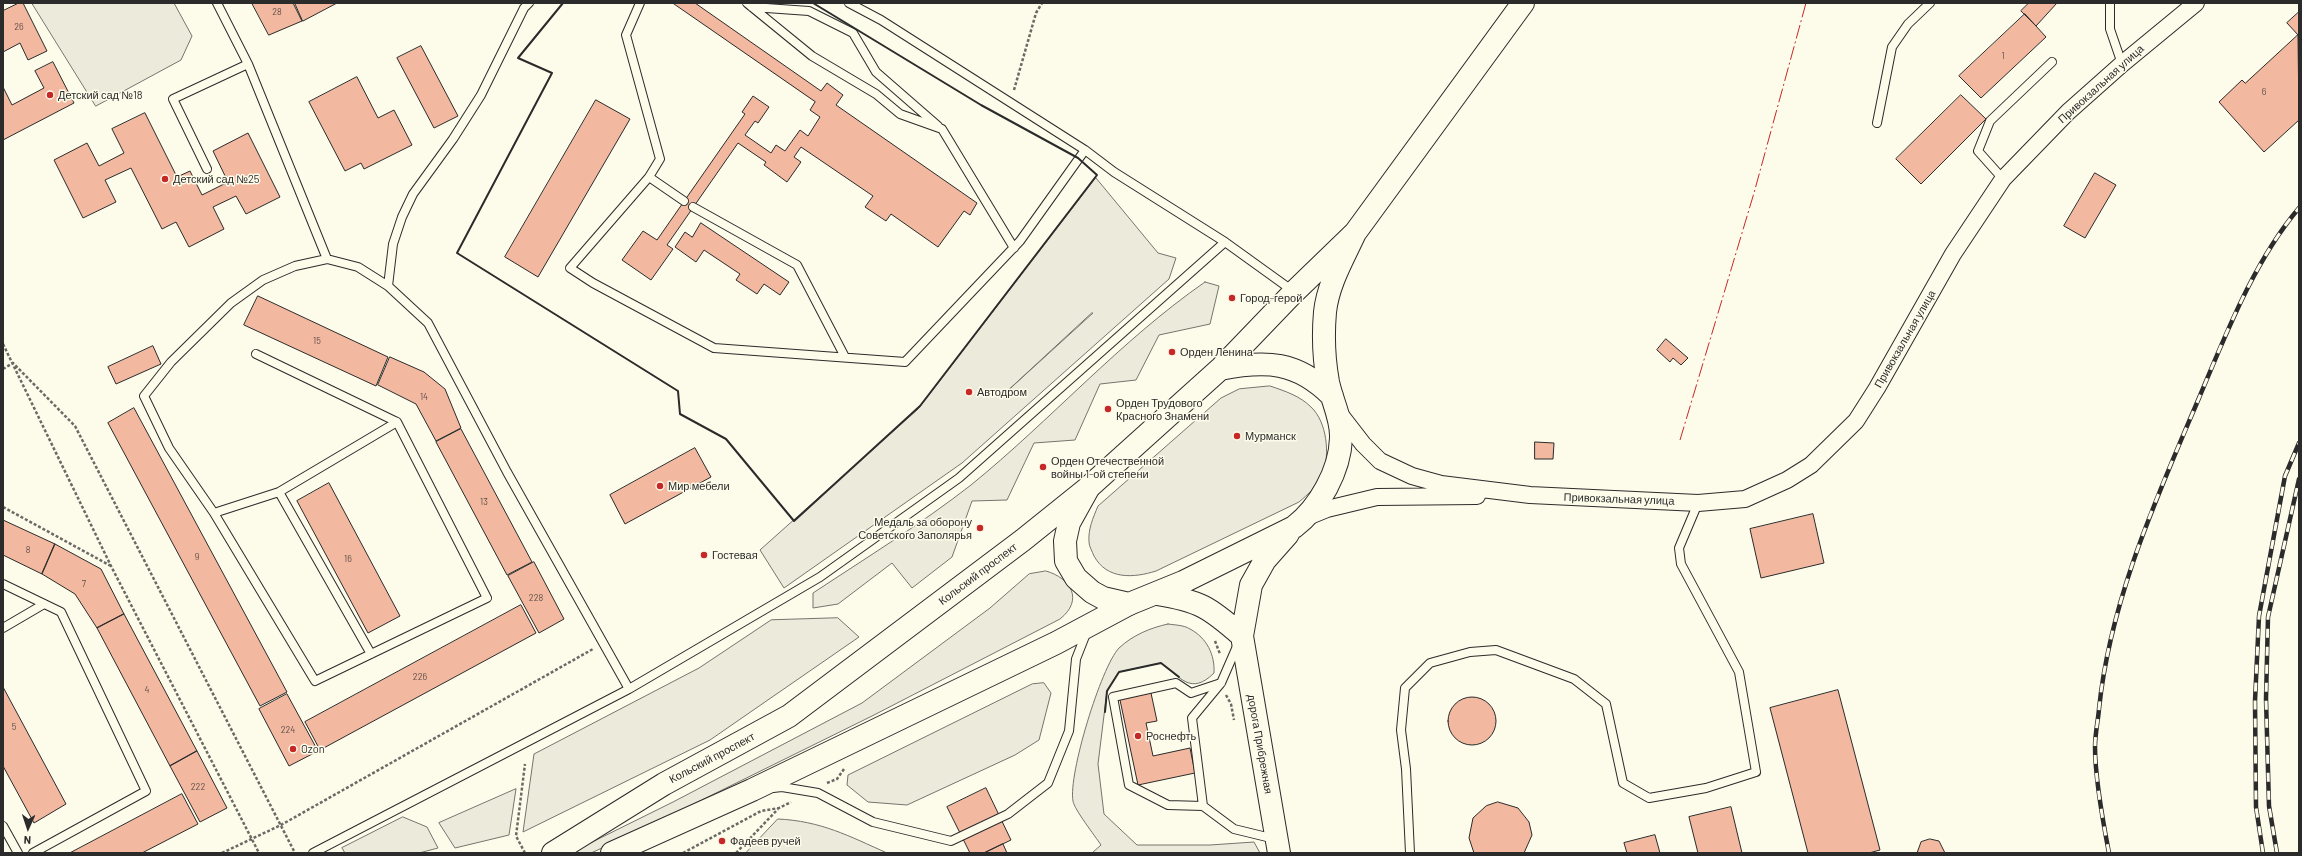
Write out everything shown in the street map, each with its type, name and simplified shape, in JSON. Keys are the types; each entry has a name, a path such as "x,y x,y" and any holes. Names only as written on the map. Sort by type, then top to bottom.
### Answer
{"main road":[{"path":"1355,233 1523,3"},
{"name":"Кольский проспект","path":"553,853 664,784 789,716 1023,540 1089,487 1220,369 1294,292 1355,233"},
{"name":"дорога Прибрежная","path":"1278,846 1242,636 1251,585 1265,560 1318,502 1336,465 1341,438 1326,363 1325,312 1328,292 1355,233"},
{"path":"1220,369 1250,363 1275,364 1295,370 1318,383 1335,404"},
{"path":"1089,487 1069,522 1065,541 1066,561 1076,578 1092,592 1103,598 1129,604"},
{"path":"612,853 752,790 1089,626 1129,604 1157,594 1299,523"},
{"path":"1157,594 1188,599 1214,611 1242,636"}],"street":[{"name":"Привокзальная улица","path":"1526,495 1698,503 1745,499 1787,480 1811,465 1856,421 1877,388 1953,254 2003,179 2068,112 2122,64 2196,3"},
{"path":"1335,404 1363,444 1380,461 1412,476 1441,484 1526,495"},
{"path":"1299,523 1327,509 1377,497 1526,495"}],"lane":[{"path":"217,3 248,64 327,259"},
{"path":"388,286 393,244 402,217 413,194 453,139 481,95 524,8 528,3"},
{"path":"640,3 626,35 660,159 649,177 570,268 593,283 714,348 905,362 1014,248 1085,150"},
{"path":"849,3 881,20 1085,150 1114,172 1225,242 1294,292"},
{"path":"1878,122 1892,47 1908,24 1930,3"},
{"path":"2110,3 2110,29 2122,64"},
{"path":"749,5 812,56 876,94 900,114 942,129"},
{"path":"749,5 809,11 853,33 876,72 942,129 1014,248"},
{"path":"2003,179 1978,151 1990,122 2052,62"},
{"path":"207,169 173,99 248,64"},
{"path":"649,177 684,201"},
{"path":"693,207 797,265 845,357"},
{"path":"313,853 629,689 820,577 959,478 1225,242"},
{"path":"256,354 398,422 487,598 315,681 214,513 169,448 144,396 171,362 231,303 263,280 295,266 327,259 358,267 388,286 428,324 507,472 629,689"},
{"path":"214,513 279,492 398,422"},
{"path":"279,492 372,654"},
{"path":"1410,853 1406,768 1401,730 1405,688 1430,663 1470,652 1496,650 1574,679 1606,704 1623,783 1649,798 1706,788 1756,772 1739,672 1682,564 1679,548 1698,503"},
{"path":"3,584 61,612 146,791 33,853"},
{"path":"3,628 44,604"},
{"path":"752,790 782,787 809,793 818,793 874,822 951,841 1008,814 1048,783 1070,731 1076,659 1089,626"},
{"path":"1203,806 1192,718 1221,683 1242,636"},
{"path":"1221,683 1191,692 1176,683 1113,696 1129,786 1168,805 1203,806 1234,829 1278,846"},
{"path":"3,826 18,853"}],"path":[{"path":"1010,102 1036,13 1042,3"},
{"path":"3,344 111,566 259,853"},
{"path":"3,369 13,363"},
{"path":"13,363 75,426 295,853"},
{"path":"3,507 111,566"},
{"path":"1209,636 1214,641 1242,636"},
{"path":"222,853 281,825 603,643"},
{"path":"525,764 516,836 525,853"},
{"path":"683,853 761,811 779,808 809,793 836,778 846,765"},
{"path":"736,853 779,808"}],"shaded area":[{"path":"32,3 174,3 192,36 181,60 96,106"},
{"name":"Автодром","path":"1096,178 1158,253 1176,258 1169,279 962,463 784,588 760,550 918,409","holes":["1092,313 1093,313 1003,395"]},
{"path":"1205,282 1219,286 1210,324 1159,335 1136,380 1100,384 1075,440 1034,443 1007,500 972,501 952,557 912,588 892,563 838,604 813,608 813,593 913,527 971,485 1001,460 1144,329"},
{"path":"1270,386 1287,392 1302,400 1311,407 1321,421 1326,439 1325,466 1319,482 1312,490 1299,502 1156,571 1130,576 1114,573 1099,564 1094,556 1089,542 1090,528 1098,506 1221,398 1239,389"},
{"path":"1046,571 1055,574 1062,579 1068,584 1071,590 1073,597 1071,604 1067,612 1060,619 872,716 637,832 591,853 570,853 673,802 862,703 990,608 1029,574"},
{"path":"838,618 859,637 710,740 523,832 534,754 699,668 771,620"},
{"path":"1168,624 1188,628 1201,637 1209,648 1213,660 1214,673 1206,680 1192,684 1180,678 1161,663 1119,672 1107,691 1098,764 1104,814 1137,845 1210,845 1254,842 1260,853 1092,853 1101,845 1074,805 1073,801 1073,788 1076,769 1087,722 1104,676 1119,648 1130,639 1142,633"},
{"path":"1044,683 1051,693 1039,740 1015,755 907,805 868,802 847,785 848,775 1032,684"},
{"path":"516,789 509,835 455,848 439,823"},
{"path":"403,817 427,827 438,848 419,853 345,853 342,848"},
{"path":"778,819 793,820 834,830 887,853 746,853"}],"building":[{"path":"19,3 23,3 47,51 28,60 20,43 3,52 3,11"},
{"path":"252,3 293,3 302,21 269,35"},
{"path":"295,3 337,3 303,21"},
{"path":"673,3 695,3 821,91 827,83 843,95 836,105 977,203 970,215 964,211 938,247 891,214 886,221 865,207 873,196 801,147 794,157 801,162 787,182 764,165 766,162 738,143 667,245 673,249 651,280 622,260 643,231 657,240 745,114 742,112 753,96 769,107 758,123 755,121 745,135 771,153 776,145 785,151 800,130 808,136 820,117 810,110 815,102"},
{"path":"2029,3 2057,3 2036,26 2021,11"},
{"path":"2299,12 2299,36 2287,23"},
{"path":"2025,14 2046,37 1981,98 1959,76"},
{"path":"2298,35 2299,120 2264,152 2219,102 2242,80 2245,83"},
{"path":"421,46 458,116 434,128 397,58"},
{"name":"Детский сад №18","path":"53,62 74,103 3,140 3,87 12,105 44,88 35,71"},
{"path":"357,77 378,118 394,110 412,145 364,169 361,163 345,171 309,102"},
{"path":"1961,95 1986,119 1921,184 1896,159"},
{"path":"596,100 630,119 538,277 505,257"},
{"name":"Детский сад №25","path":"145,113 177,177 190,171 202,195 228,182 213,151 248,133 280,197 246,214 236,196 213,207 224,229 189,247 176,222 162,229 131,168 105,180 116,202 83,218 54,160 87,143 99,166 124,153 112,129"},
{"path":"2095,173 2116,185 2085,238 2064,226"},
{"path":"701,223 789,282 780,295 764,284 757,294 736,280 740,274 704,250 696,262 675,247 685,232 692,237"},
{"path":"258,296 388,357 376,386 244,325"},
{"path":"1666,339 1688,358 1681,365 1673,358 1670,362 1657,350"},
{"path":"153,346 161,364 116,384 108,367"},
{"path":"390,357 424,372 445,389 461,428 436,441 416,404 378,385"},
{"path":"134,408 287,692 260,706 108,423"},
{"path":"461,429 532,562 507,575 436,442"},
{"path":"1535,442 1554,443 1553,459 1535,459"},
{"name":"Мир мебели","path":"695,448 711,477 625,524 610,495"},
{"path":"329,483 400,616 368,633 297,501"},
{"path":"1813,514 1824,563 1761,578 1750,529"},
{"path":"3,520 55,544 42,574 3,555"},
{"path":"55,544 101,569 124,614 97,628 75,594 42,574"},
{"path":"534,562 564,619 539,633 508,576"},
{"path":"521,605 536,633 320,750 305,722"},
{"path":"124,614 197,751 170,766 97,628"},
{"path":"3,687 66,804 34,823 3,766"},
{"path":"1838,690 1880,850 1869,853 1808,853 1770,708"},
{"name":"Роснефть","path":"1151,693 1157,721 1146,723 1153,756 1190,748 1195,773 1138,785 1120,700"},
{"path":"287,694 318,751 289,766 259,709"},
{"path":"1467,697 1477,697 1489,704 1496,716 1496,726 1489,738 1477,745 1467,745 1459,741 1452,734 1448,726 1448,716 1452,708 1459,701"},
{"path":"197,751 227,808 200,822 170,766"},
{"path":"986,788 1011,840 984,853 970,853 947,807"},
{"path":"182,794 198,824 142,853 70,853"},
{"path":"1498,802 1518,808 1529,822 1532,835 1524,853 1474,853 1469,838 1473,818 1486,806"},
{"path":"1731,807 1742,853 1698,853 1689,817"},
{"path":"1655,835 1660,853 1627,853 1624,843"},
{"path":"1930,839 1939,841 1945,853 1917,853 1921,842"},
{"path":"1003,844 1007,853 984,853"}],"railway":[{"path":"2109,853 2098,786 2095,742 2105,668 2113,628 2124,589 2137,550 2167,473 2242,299 2268,251 2299,208"},
{"path":"2263,853 2256,807 2255,701 2259,616 2285,476 2299,443"},
{"path":"2277,853 2269,806 2266,699 2268,617 2299,479"}],"wall":[{"path":"563,3 518,58 552,73 457,253 678,391 680,414 726,439 794,521 920,406 1097,175 1078,158 981,105 813,3"},
{"path":"1105,712 1107,691 1119,672 1161,663 1179,677"}],"power":[{"path":"1680,440 1754,193 1806,3"}],"place":[{"name":"Детский сад №18","path":"50,95"},
{"name":"Детский сад №25","path":"165,179"},
{"name":"Город-герой","path":"1232,298"},
{"name":"Орден Ленина","path":"1172,352"},
{"name":"Автодром","path":"969,392"},
{"name":"Орден Трудового Красного Знамени","path":"1108,409"},
{"name":"Мурманск","path":"1237,436"},
{"name":"Орден Отечественной войны 1-ой степени","path":"1043,467"},
{"name":"Мир мебели","path":"660,486"},
{"name":"Медаль за оборону Советского Заполярья","path":"980,528"},
{"name":"Гостевая","path":"704,555"},
{"name":"Роснефть","path":"1138,736"},
{"name":"Ozon","path":"293,749"},
{"name":"Фадеев ручей","path":"722,841"}]}
